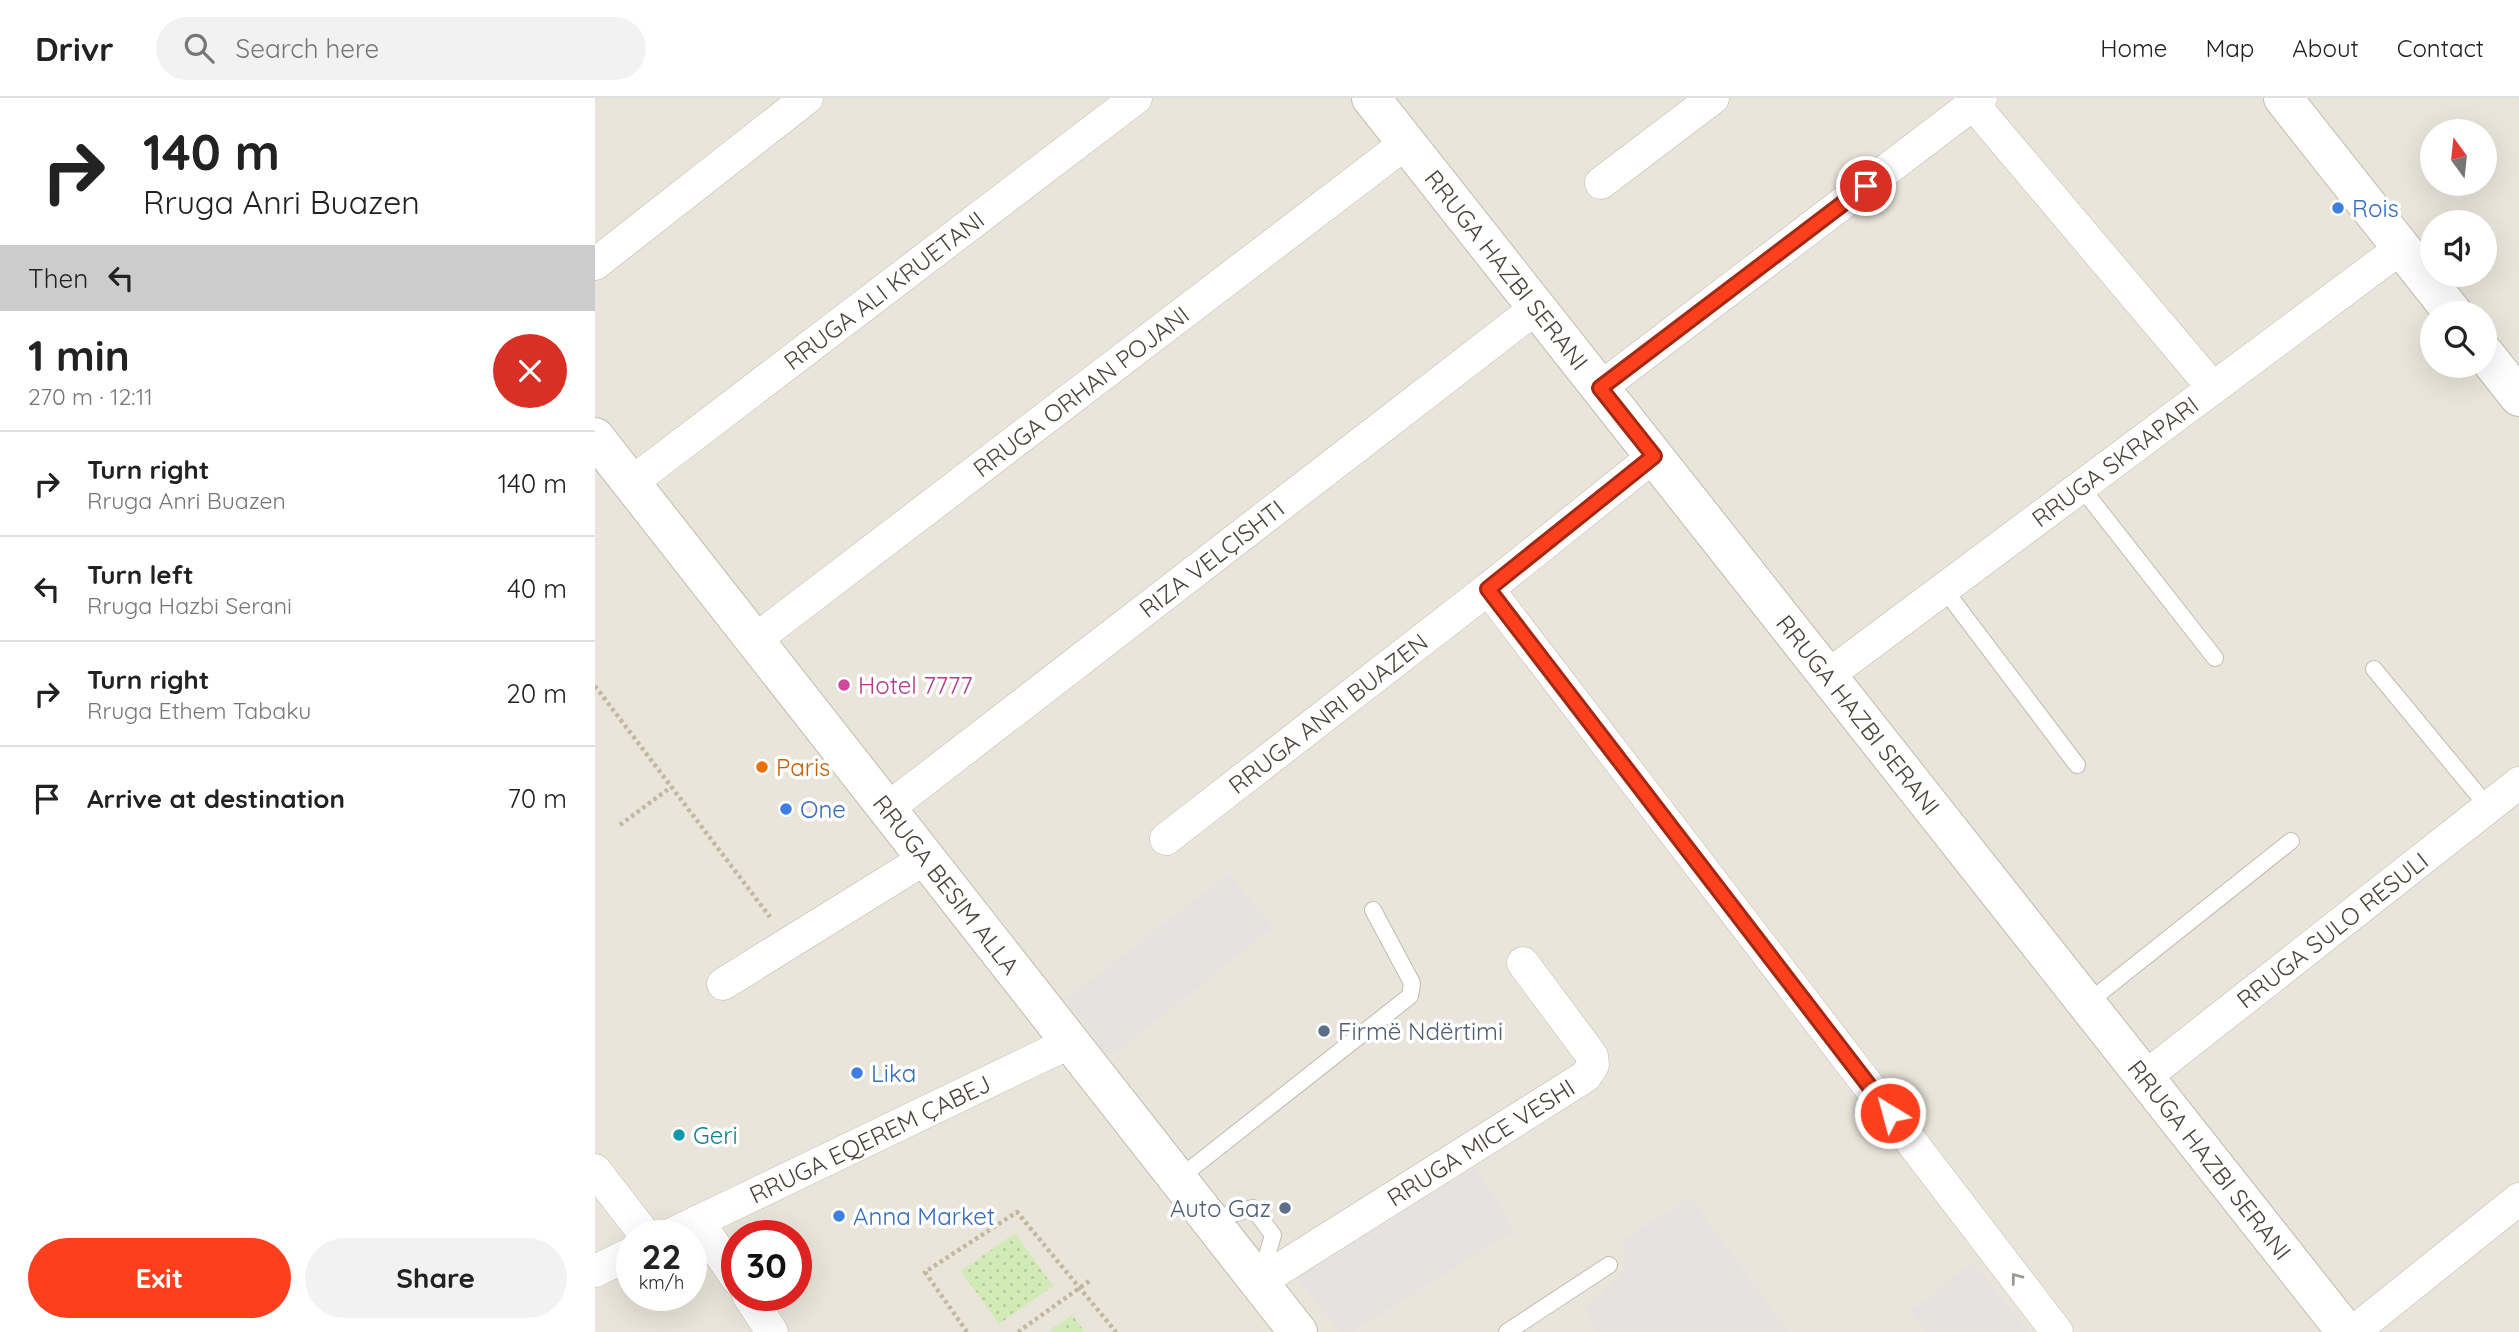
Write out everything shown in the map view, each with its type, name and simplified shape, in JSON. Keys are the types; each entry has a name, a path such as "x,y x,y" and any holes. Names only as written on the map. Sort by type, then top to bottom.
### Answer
{"street":[{"path":"595,264 807,98"},
{"name":"RRUGA ALI KRUETANI","path":"608,462 1136,98"},
{"name":"RRUGA HAZBI SERANI","path":"1371,98 2346,1332"},
{"path":"1601,183 1713,98"},
{"path":"2283,98 2443,301"},
{"path":"1600,388 1977,101 2213,388"},
{"name":"RRUGA ORHAN POJANI","path":"755,640 1406,143"},
{"name":"RRUGA SKRAPARI","path":"1827,676 2401,248"},
{"name":"RIZA VELÇISHTI","path":"887,809 1536,308"},
{"path":"2497,369 2519,397"},
{"name":"RRUGA ANRI BUAZEN","path":"1166,839 1488,589 1654,456"},
{"name":"RRUGA BESIM ALLA","path":"608,462 755,640 1298,1332"},
{"path":"1488,589 2057,1332"},
{"name":"RRUGA SULO RESULI","path":"2145,1077 2519,783"},
{"path":"723,984 926,858"},
{"name":"RRUGA MICE VESHI","path":"1259,1282 1586,1076 1593,1065 1592,1056 1523,963"},
{"name":"RRUGA EQEREM ÇABEJ","path":"700,1220 1071,1042"},
{"path":"595,1170 634,1220"},
{"path":"2353,1332 2519,1199"},
{"path":"707,1234 721,1255"},
{"path":"595,1271 616,1261"},
{"path":"758,1311 772,1332"}],"lane":[{"path":"2081,487 2215,658"},
{"path":"1944,589 2077,765"},
{"path":"2374,669 2488,807"},
{"path":"2086,1004 2291,841"},
{"path":"1178,1179 1410,996 1412,983 1373,910"},
{"path":"1507,1332 1609,1265"}],"path":[{"path":"595,687 760,905"},
{"path":"620,825 671,787"},
{"path":"967,1332 925,1272 1017,1212 1116,1332"},
{"path":"1018,1332 1092,1279"}],"shaded area":[{"path":"595,98 2519,98 2519,1332 595,1332"},
{"path":"1229,874 1272,928 1109,1058 1066,999"},
{"path":"1474,1167 1515,1230 1352,1332 1340,1332 1295,1276"},
{"path":"1690,1197 1789,1332 1595,1332 1585,1309 1625,1270 1624,1240"},
{"path":"1973,1262 2028,1332 1927,1332 1910,1311"}],"green space":[{"path":"1015,1233 1053,1286 999,1324 961,1271"},
{"path":"1072,1315 1085,1332 1048,1332"}],"place":[{"name":"Rois","path":"2338,208"},
{"name":"Hotel 7777","path":"844,685"},
{"name":"Paris","path":"762,767"},
{"name":"One","path":"786,809"},
{"name":"Firmë Ndërtimi","path":"1324,1031"},
{"name":"Lika","path":"857,1073"},
{"name":"Geri","path":"679,1135"},
{"name":"Auto Gaz","path":"1285,1208"},
{"name":"Anna Market","path":"839,1216"}],"route":[{"path":"1866,186 1600,388 1654,456 1488,589 1890,1113"}]}
